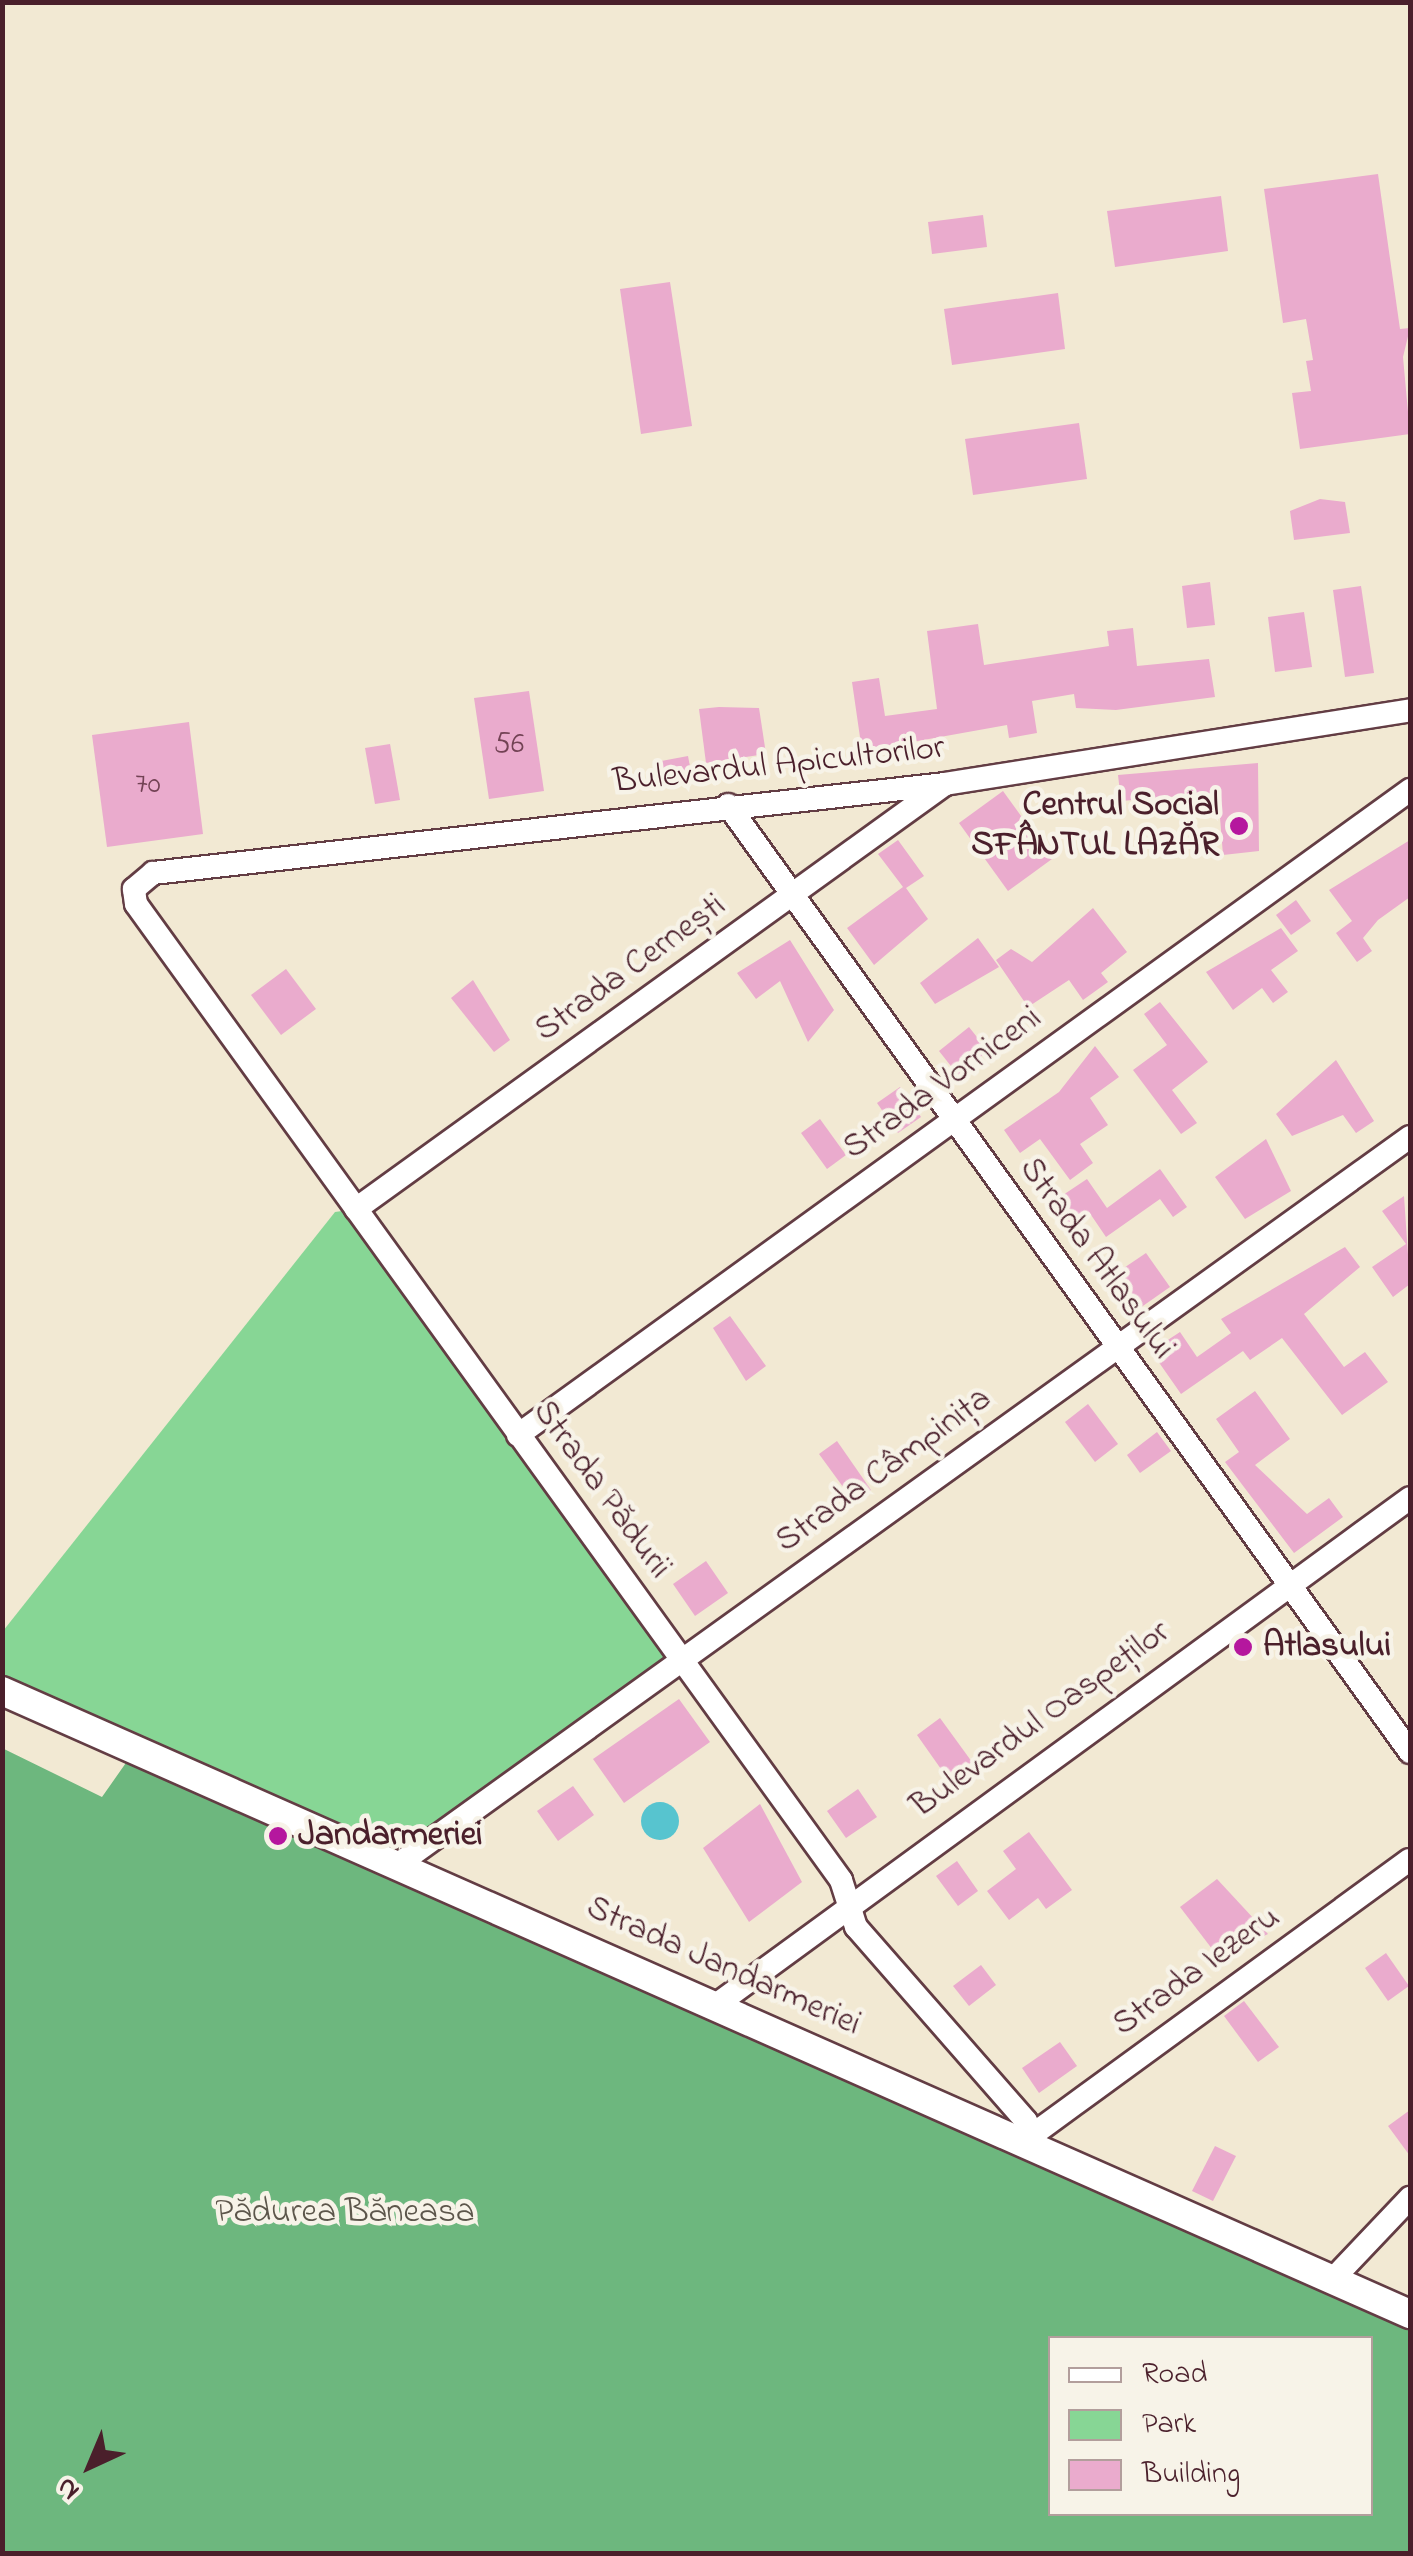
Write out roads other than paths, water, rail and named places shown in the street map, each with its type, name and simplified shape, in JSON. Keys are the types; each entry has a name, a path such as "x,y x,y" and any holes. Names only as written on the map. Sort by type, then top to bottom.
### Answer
{"street":[{"name":"Bulevardul Apicultorilor","path":"153,873 728,805 945,784 1410,710"},
{"name":"Strada Cernești","path":"356,1209 945,784"},
{"name":"Strada Vorniceni","path":"518,1435 1410,790"},
{"name":"Strada Atlasului","path":"728,805 1410,1752"},
{"name":"Strada Pădurii","path":"153,873 134,889 136,904 852,1900 856,1927 1022,2115 1024,2141"},
{"name":"Strada Câmpinița","path":"400,1864 1410,1137"},
{"name":"Bulevardul Oaspeților","path":"716,2005 852,1900 1410,1498"},
{"name":"Strada Jandarmeriei","path":"2,1691 1410,2314"},
{"name":"Strada Iezeru","path":"1024,2141 1410,1860"},
{"path":"1333,2279 1410,2198"}],"water":[{"path":"660,1802 674,1807 679,1821 674,1835 660,1840 646,1835 641,1821 646,1807"}],"place":[{"name":"Centrul Social SFÂNTUL LAZĂR","path":"1239,826"},
{"name":"Atlasului","path":"1243,1647"},
{"name":"Jandarmeriei","path":"278,1836"}],"park label":[{"name":"Pădurea Băneasa","path":"345,2213"}]}
